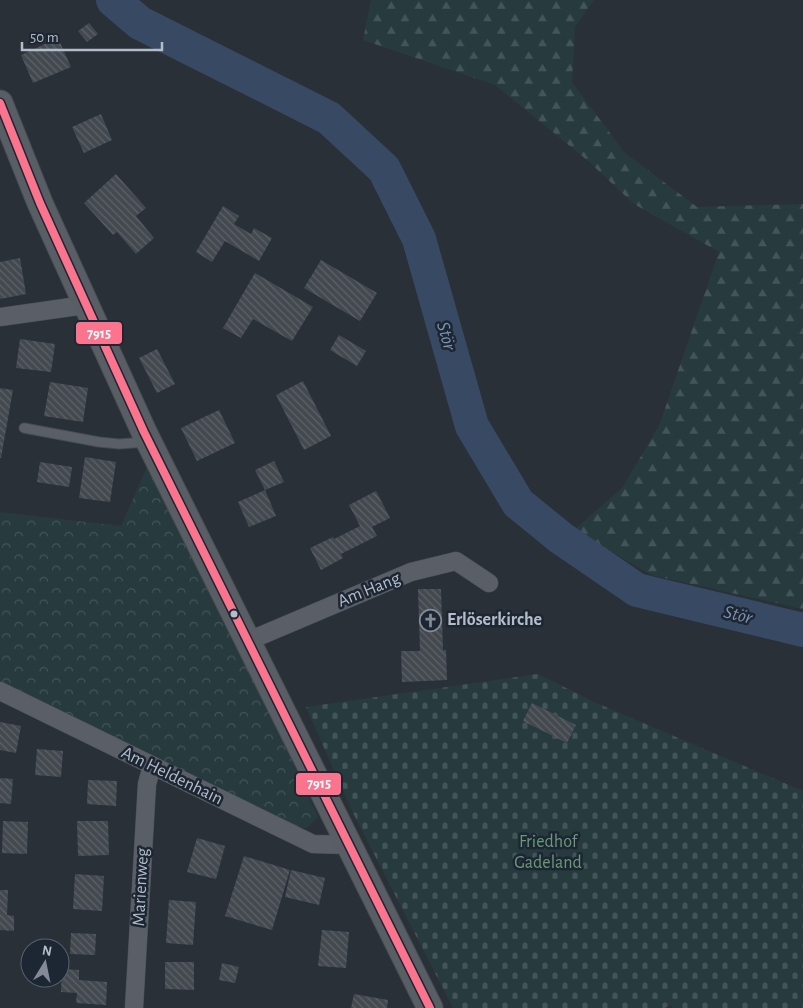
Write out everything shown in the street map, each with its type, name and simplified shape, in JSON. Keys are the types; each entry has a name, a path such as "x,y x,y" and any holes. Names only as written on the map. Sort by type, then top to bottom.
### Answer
{"main road":[{"path":"0,103 40,203 149,442 430,1008"}],"street":[{"path":"0,317 85,305"},
{"name":"Am Hang","path":"248,641 411,572 456,562 489,583"},
{"name":"Am Heldenhain","path":"0,692 312,844 349,845"},
{"name":"Marienweg","path":"134,1008 147,784 152,766"}],"lane":[{"path":"24,428 99,442 119,444 149,442"}],"green space":[{"path":"371,0 594,0 575,27 572,82 624,152 697,207 803,204 803,609 651,575 574,530 622,488 659,426 719,252 634,204 587,160 495,85 363,40"},
{"path":"147,467 238,645 318,817 307,828 288,826 0,685 0,512 121,526"},
{"name":"Friedhof Gadeland","path":"538,674 594,702 803,791 803,1008 673,1008 671,1005 665,1008 453,1008 351,809 306,707"}],"building":[{"path":"89,23 98,34 87,42 78,31"},
{"path":"58,38 71,67 33,83 21,55"},
{"path":"101,114 112,140 84,153 72,127"},
{"path":"116,174 146,208 136,216 154,238 136,254 117,232 113,235 84,203"},
{"path":"223,206 239,216 234,224 251,234 254,228 272,238 259,261 225,241 212,262 196,252"},
{"path":"20,258 26,294 0,299 0,262"},
{"path":"321,260 377,293 360,321 304,288"},
{"path":"255,273 313,307 292,341 253,319 241,338 223,328"},
{"path":"339,335 366,351 357,366 330,350"},
{"path":"20,339 55,344 51,372 16,368"},
{"path":"157,349 175,384 157,393 139,358"},
{"path":"303,381 331,436 304,450 276,395"},
{"path":"50,382 88,388 83,422 44,416"},
{"path":"0,388 13,390 1,458 0,458"},
{"path":"219,410 235,443 197,461 181,428"},
{"path":"85,457 116,462 110,502 79,498"},
{"path":"274,461 284,482 265,490 255,470"},
{"path":"40,462 72,467 69,487 37,482"},
{"path":"265,490 276,516 249,527 238,502"},
{"path":"376,491 390,518 372,527 377,536 341,554 343,558 321,570 310,548 360,526 349,505"},
{"name":"Erlöserkirche","path":"418,589 441,589 443,650 446,650 447,680 402,682 401,651 420,651"},
{"path":"532,703 576,725 567,743 523,721"},
{"path":"0,722 21,726 16,753 0,750"},
{"path":"37,749 63,751 61,777 35,775"},
{"path":"0,778 13,779 11,804 0,803"},
{"path":"88,780 117,781 116,806 87,804"},
{"path":"3,821 28,822 27,854 2,853"},
{"path":"77,821 108,821 109,855 78,856"},
{"path":"197,838 225,846 216,879 187,872"},
{"path":"244,856 290,870 272,930 225,916"},
{"path":"291,870 325,878 319,905 285,897"},
{"path":"75,874 104,876 102,911 73,909"},
{"path":"0,890 8,890 7,915 14,916 14,931 0,930"},
{"path":"169,900 196,902 193,945 166,943"},
{"path":"322,930 349,932 346,968 318,966"},
{"path":"71,933 96,934 95,955 70,954"},
{"path":"165,962 194,962 194,990 165,989"},
{"path":"222,963 239,967 235,983 219,980"},
{"path":"70,969 79,970 79,980 107,982 106,1005 76,1003 77,993 61,992 61,988 70,988"},
{"path":"354,994 388,1000 387,1008 351,1008"}],"waterway":[{"name":"Stör","path":"113,0 140,23 329,118 384,169 419,239 472,426 518,503 561,538 637,590 803,630"}],"transit line":[{"name":"7915","path":"0,103 40,203 144,432 430,1008"}],"place":[{"name":"Erlöserkirche","path":"431,620"}]}
